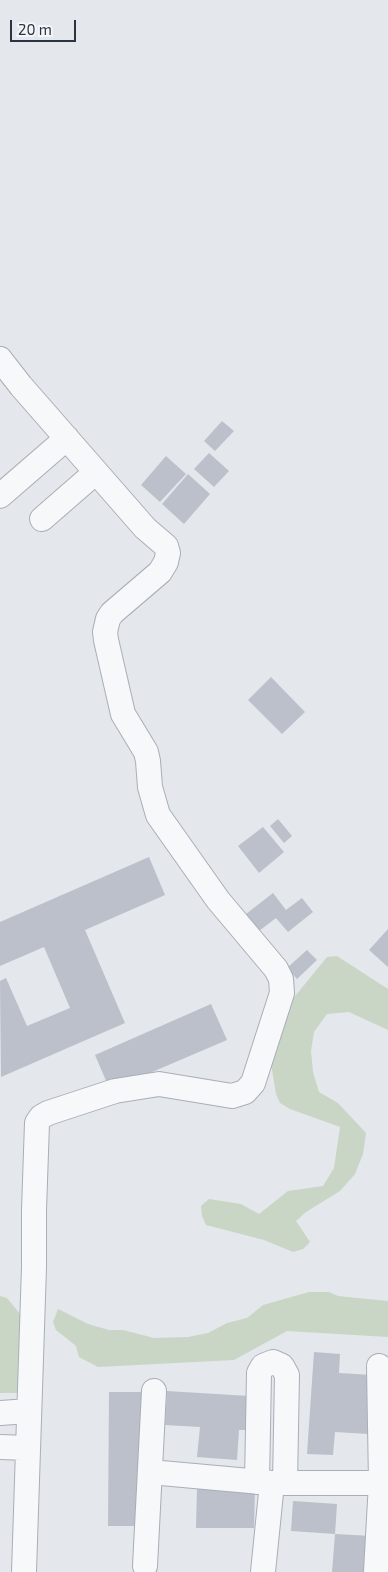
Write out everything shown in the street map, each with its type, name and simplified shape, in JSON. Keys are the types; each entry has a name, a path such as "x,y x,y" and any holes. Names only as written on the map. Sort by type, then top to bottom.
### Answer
{"street":[{"path":"4,371 67,438 145,528 166,546 168,553 166,562 160,572 112,612 108,618 105,632 123,714 140,741 148,761 150,787 158,815 218,900 279,974 282,993 253,1083 245,1092 232,1096 159,1084 115,1091 48,1113 41,1117 37,1123 24,1572"},
{"path":"0,496 67,438"},
{"path":"42,519 96,472"},
{"path":"376,1572 384,1484 379,1366"},
{"path":"145,1566 154,1391"},
{"path":"0,1413 29,1411"},
{"path":"0,1447 28,1448"},
{"path":"150,1472 271,1483 384,1484"},
{"path":"263,1572 271,1483"}],"green space":[{"path":"337,956 388,989 388,1030 349,1012 327,1014 314,1032 311,1051 313,1072 319,1092 338,1103 366,1133 363,1154 355,1174 340,1191 306,1212 296,1221 310,1242 303,1249 293,1252 264,1240 206,1225 202,1216 201,1206 209,1199 241,1204 259,1214 288,1191 323,1186 334,1168 340,1127 290,1109 280,1103 276,1094 271,1064 291,1001 327,957"},
{"path":"309,1292 329,1292 338,1296 388,1301 388,1337 287,1331 234,1360 98,1367 79,1357 76,1346 56,1330 53,1322 58,1309 88,1324 109,1330 123,1330 154,1338 188,1337 208,1333 227,1323 247,1318 263,1305"},
{"path":"0,1296 7,1298 20,1314 27,1375 19,1393 0,1393"}],"building":[{"path":"222,421 234,431 215,451 204,441"},
{"path":"209,453 229,471 214,487 194,469"},
{"path":"166,456 186,474 160,502 141,485"},
{"path":"188,474 210,494 184,524 162,504"},
{"path":"271,677 305,712 282,734 248,700"},
{"path":"278,819 292,836 284,843 270,826"},
{"path":"263,827 284,852 259,873 238,846"},
{"path":"149,857 165,895 85,930 125,1023 1,1077 0,981 6,978 27,1026 70,1008 44,947 0,966 0,922"},
{"path":"273,893 286,910 302,898 313,912 288,932 276,918 259,931 246,914"},
{"path":"388,929 388,967 369,950"},
{"path":"307,950 317,960 297,979 287,968"},
{"path":"211,1004 227,1040 110,1090 95,1055"},
{"path":"314,1352 340,1354 339,1373 372,1375 368,1434 335,1432 333,1455 307,1454"},
{"path":"167,1391 249,1396 246,1430 239,1430 237,1460 197,1457 200,1427 165,1425"},
{"path":"109,1392 147,1392 146,1526 108,1526"},
{"path":"197,1488 255,1489 254,1528 196,1528"},
{"path":"293,1501 337,1504 335,1534 291,1531"},
{"path":"335,1534 372,1536 370,1572 332,1572"}]}
